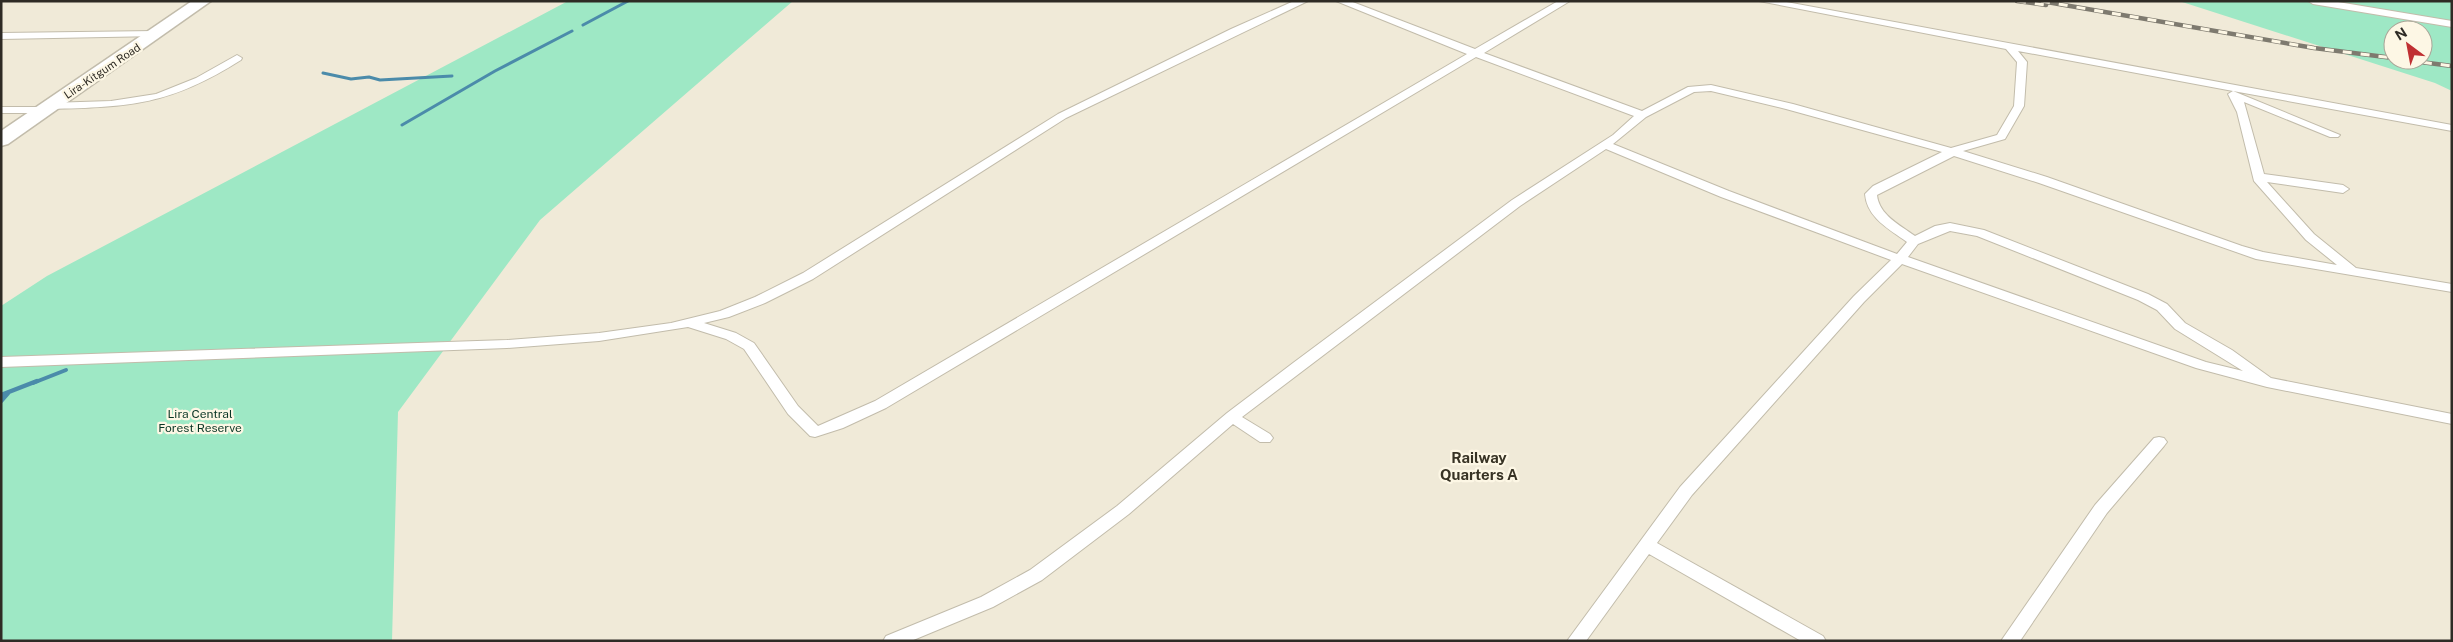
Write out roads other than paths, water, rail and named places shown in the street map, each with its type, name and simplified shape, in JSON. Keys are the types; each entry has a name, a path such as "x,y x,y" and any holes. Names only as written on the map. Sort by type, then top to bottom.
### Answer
{"main road":[{"name":"Lira-Kitgum Road","path":"1,140 203,1"}],"street":[{"path":"1,362 507,344 599,337 689,323 742,308 786,287 1062,116 1235,31 1303,1"},
{"path":"1341,1 1642,115"},
{"path":"689,323 731,336 749,346 793,410 815,432 840,425 868,411 956,358 1089,284 1565,1"},
{"path":"1764,1 2452,128"},
{"path":"2313,1 2452,24"},
{"path":"1,36 155,34"},
{"path":"1914,240 1876,212 1870,202 1871,194 1877,189 1964,146 1996,140 2002,137 2019,106 2022,62 2009,46"},
{"path":"1,110 129,103 184,88 237,58"},
{"path":"2221,85 2236,96 2334,135"},
{"path":"892,641 987,602 1036,575 1123,510 1232,417 1516,203 1605,145 1642,115 1692,89 1711,88 1789,106 1954,152 2043,180 2261,256 2452,288"},
{"path":"2236,96 2243,112 2258,177 2310,237 2353,270"},
{"path":"1605,145 1725,194 1900,259 2201,365 2267,382 2452,419"},
{"path":"2258,177 2343,189"},
{"path":"1576,641 1686,492 1859,299 1900,259 1914,240 1939,229 1955,228 1980,233 2143,297 2162,307 2180,326 2227,353 2267,382"},
{"path":"1232,417 1265,438"},
{"path":"2010,641 2100,509 2159,442"},
{"path":"1646,544 1817,641"}],"waterway":[{"path":"583,25 628,1"},
{"path":"402,125 495,71 572,31"},
{"path":"323,73 351,79 369,77 380,80 452,76"},
{"path":"33,383 66,370"},
{"path":"1,395 37,381"},
{"path":"1,401 8,393"}],"railway":[{"path":"2017,1 2046,5"},
{"path":"2041,1 2314,48 2383,57"},
{"path":"2433,64 2452,66"}],"district":[{"name":"Railway Quarters A","path":"1479,466"}],"park label":[{"name":"Lira Central Forest Reserve","path":"200,421"}]}
